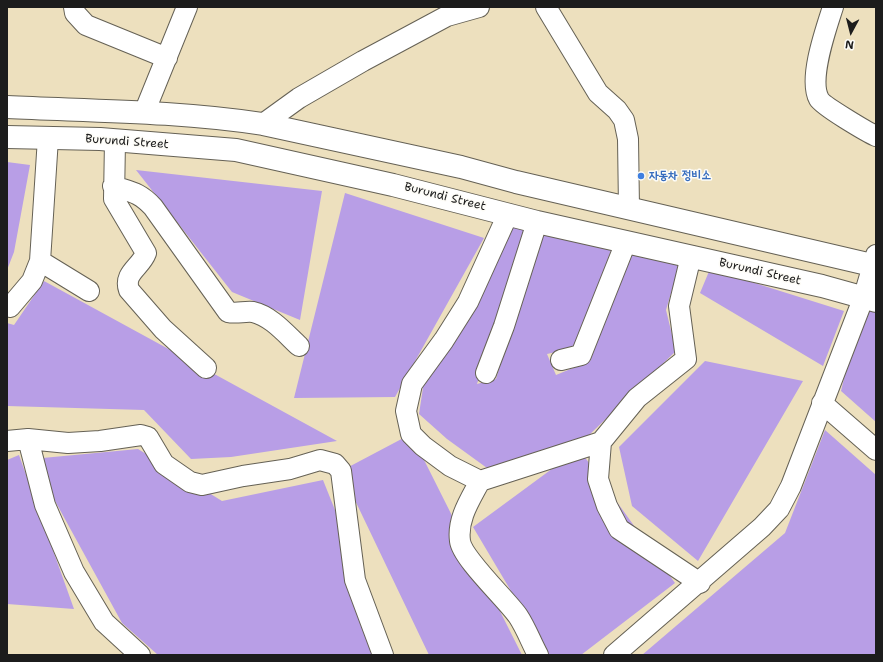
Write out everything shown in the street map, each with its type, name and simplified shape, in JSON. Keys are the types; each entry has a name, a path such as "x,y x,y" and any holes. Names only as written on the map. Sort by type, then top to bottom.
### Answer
{"main road":[{"path":"7,107 144,113 240,120 263,124 461,167 516,182 875,263"},
{"path":"236,150 240,120"},
{"name":"Burundi Street","path":"7,137 115,141 236,150 453,199 537,222 822,286 870,300"},
{"path":"453,199 461,167"}],"street":[{"path":"74,7 75,13 86,26 167,58"},
{"path":"144,113 187,7"},
{"path":"263,124 299,98 447,12 479,7"},
{"path":"546,7 598,93 618,110 624,120 628,139 629,208"},
{"path":"833,7 821,51 815,89 820,101 876,136"},
{"path":"10,307 32,281 40,261 48,138"},
{"path":"115,141 113,186 116,205 146,253 128,277 127,282 129,290 163,329 206,368"},
{"path":"113,186 135,192 143,196 152,206 228,312 246,311 260,314 281,329 299,346"},
{"path":"508,214 468,302 444,340 412,384 406,411 411,434 423,446 450,466 480,481 601,442 637,398 686,359 679,306 691,256"},
{"path":"486,374 504,326 537,222"},
{"path":"561,360 581,355 626,242"},
{"path":"40,261 90,291"},
{"path":"614,655 700,583 762,527 778,509 790,486 822,403 870,300 875,263"},
{"path":"822,403 876,450"},
{"path":"7,441 28,439 68,443 100,441 141,435 148,437 164,464 190,482 202,485 243,476 290,469 320,460 335,464 341,471 355,580 382,655"},
{"path":"28,439 46,505 74,572 104,622 140,655"},
{"path":"601,442 598,479 607,506 619,529 700,583"},
{"path":"480,481 464,512 460,526 460,543 471,561 502,595 519,617 538,655"}],"building":[{"path":"7,162 30,165 14,252 7,270"},
{"path":"136,170 322,191 300,320 232,292"},
{"path":"345,193 484,238 395,397 294,398"},
{"path":"510,223 525,228 477,384 496,379 540,231 612,248 574,348 547,354 556,375 590,361 632,251 680,263 666,310 676,351 586,438 487,468 447,439 419,414 424,381"},
{"path":"710,269 844,311 823,366 700,293"},
{"path":"44,281 337,441 231,457 191,459 144,410 7,406 7,323 14,325"},
{"path":"863,299 876,303 876,422 841,391"},
{"path":"705,361 803,381 698,561 632,506 619,447"},
{"path":"825,430 876,475 876,655 642,655 785,533"},
{"path":"411,434 522,655 429,655 341,471"},
{"path":"138,449 222,501 323,480 393,655 158,655 122,623 32,459"},
{"path":"579,449 675,583 581,655 549,655 473,527"},
{"path":"19,455 74,609 7,604 7,460"}],"place":[{"name":"자동차 정비소","path":"641,176"}]}
